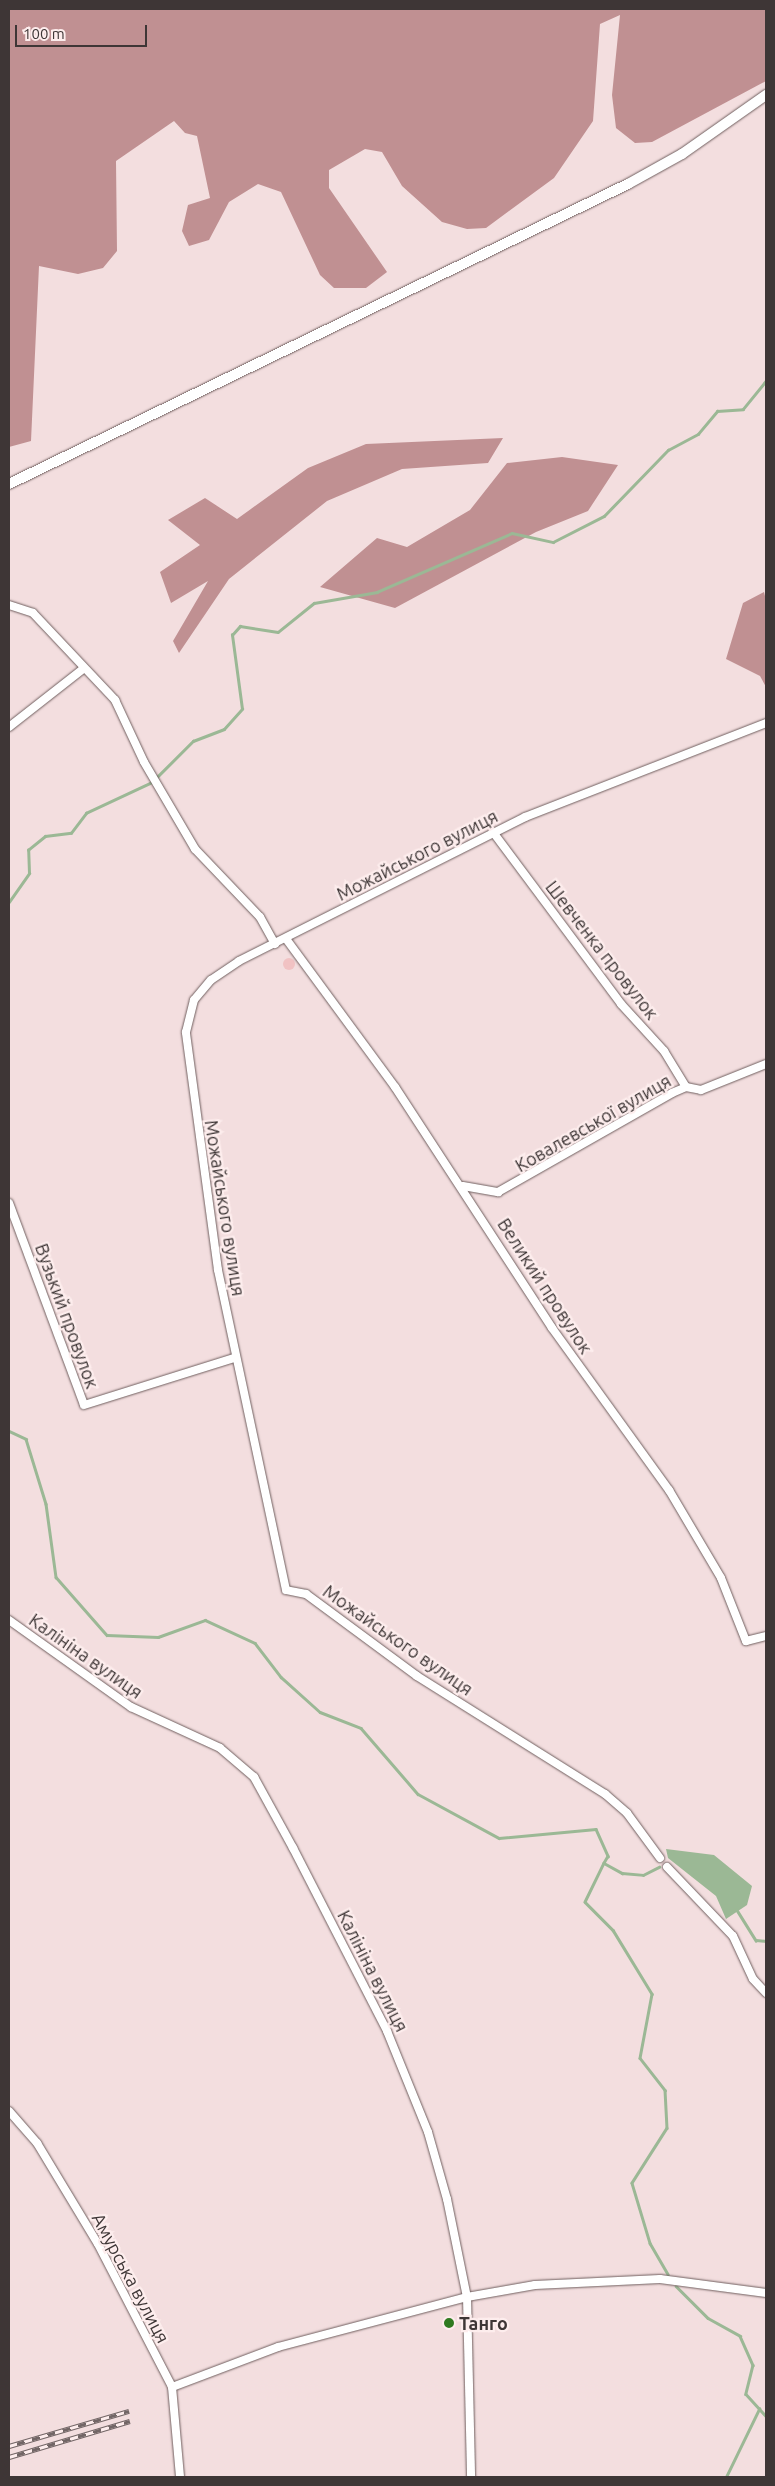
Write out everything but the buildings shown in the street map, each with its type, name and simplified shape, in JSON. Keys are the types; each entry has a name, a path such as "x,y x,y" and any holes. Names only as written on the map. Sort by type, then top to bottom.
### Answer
{"main road":[{"path":"9,484 628,184 682,154 766,95"}],"street":[{"path":"9,605 33,614 124,713 144,762 195,849 260,917 275,944"},
{"path":"9,727 83,669"},
{"name":"Можайського вулиця","path":"660,1858 627,1813 605,1794 417,1676 306,1594 286,1590 234,1358 204,1189 186,1032 194,1000 211,980 275,944 287,940 493,832 766,723"},
{"name":"Шевченка провулок","path":"493,832 621,1004 664,1052 686,1087"},
{"name":"Великий провулок","path":"287,940 462,1186 552,1328 669,1490 720,1578 746,1641 766,1636"},
{"name":"Ковалевської вулиця","path":"462,1186 487,1193 514,1186 686,1087 701,1090 766,1064"},
{"name":"Вузький провулок","path":"9,1203 84,1405 234,1358"},
{"name":"Калініна вулиця","path":"9,1620 131,1707 220,1748 254,1777 387,2030 428,2132 467,2297 471,2477"},
{"path":"667,1867 733,1936 753,1979 766,1993"},
{"name":"Амурська вулиця","path":"9,2112 37,2143 93,2236 172,2387 180,2477"},
{"path":"172,2387 278,2347 467,2297 535,2285 660,2279 766,2293"}],"shaded area":[{"path":"9,9 766,9 766,81 652,142 635,143 616,128 612,95 620,15 600,24 593,121 554,178 486,228 467,229 442,222 402,186 382,152 365,149 329,170 329,188 387,272 366,288 334,288 320,275 281,192 258,184 229,202 209,240 189,246 182,231 188,205 210,198 197,136 185,133 174,121 116,161 117,251 103,268 78,274 39,266 31,441 9,447"},
{"path":"503,438 488,463 402,469 327,501 229,579 179,653 173,641 208,581 171,603 160,572 200,545 168,520 205,498 237,519 308,468 366,444"},
{"path":"562,457 618,465 588,511 536,532 395,608 320,587 377,538 407,547 470,510 507,463"},
{"path":"764,592 766,600 766,687 760,676 726,659 743,603"},
{"path":"287,958 291,958 295,964 291,970 287,970 283,966 283,962"},
{"path":"666,1849 714,1855 752,1886 747,1905 726,1919 716,1896 668,1858"}],"waterway":[{"path":"157,777 193,741 224,729 242,709 232,635 240,626 278,632 314,603 377,592 512,533 553,542 604,516 668,450 698,434 717,411 743,409 766,381"},
{"path":"9,902 29,873 28,850 45,836 71,833 86,813 150,783"},
{"path":"9,1431 26,1439 46,1504 56,1577 107,1635 158,1637 205,1620 255,1643 281,1677 320,1712 361,1728 418,1794 499,1838 596,1829 608,1856 604,1863 622,1873 643,1875 659,1867"},
{"path":"604,1863 585,1902 613,1930 652,1994 640,2058 665,2090 667,2128 632,2183 650,2243 668,2274"},
{"path":"737,1910 756,1940 766,1941"},
{"path":"676,2286 708,2318 740,2336 753,2365 746,2394 766,2416"},
{"path":"726,2477 759,2409"}],"railway":[{"path":"9,2446 129,2411"},
{"path":"9,2457 130,2421"}],"place":[{"name":"Танго","path":"449,2323"}]}
